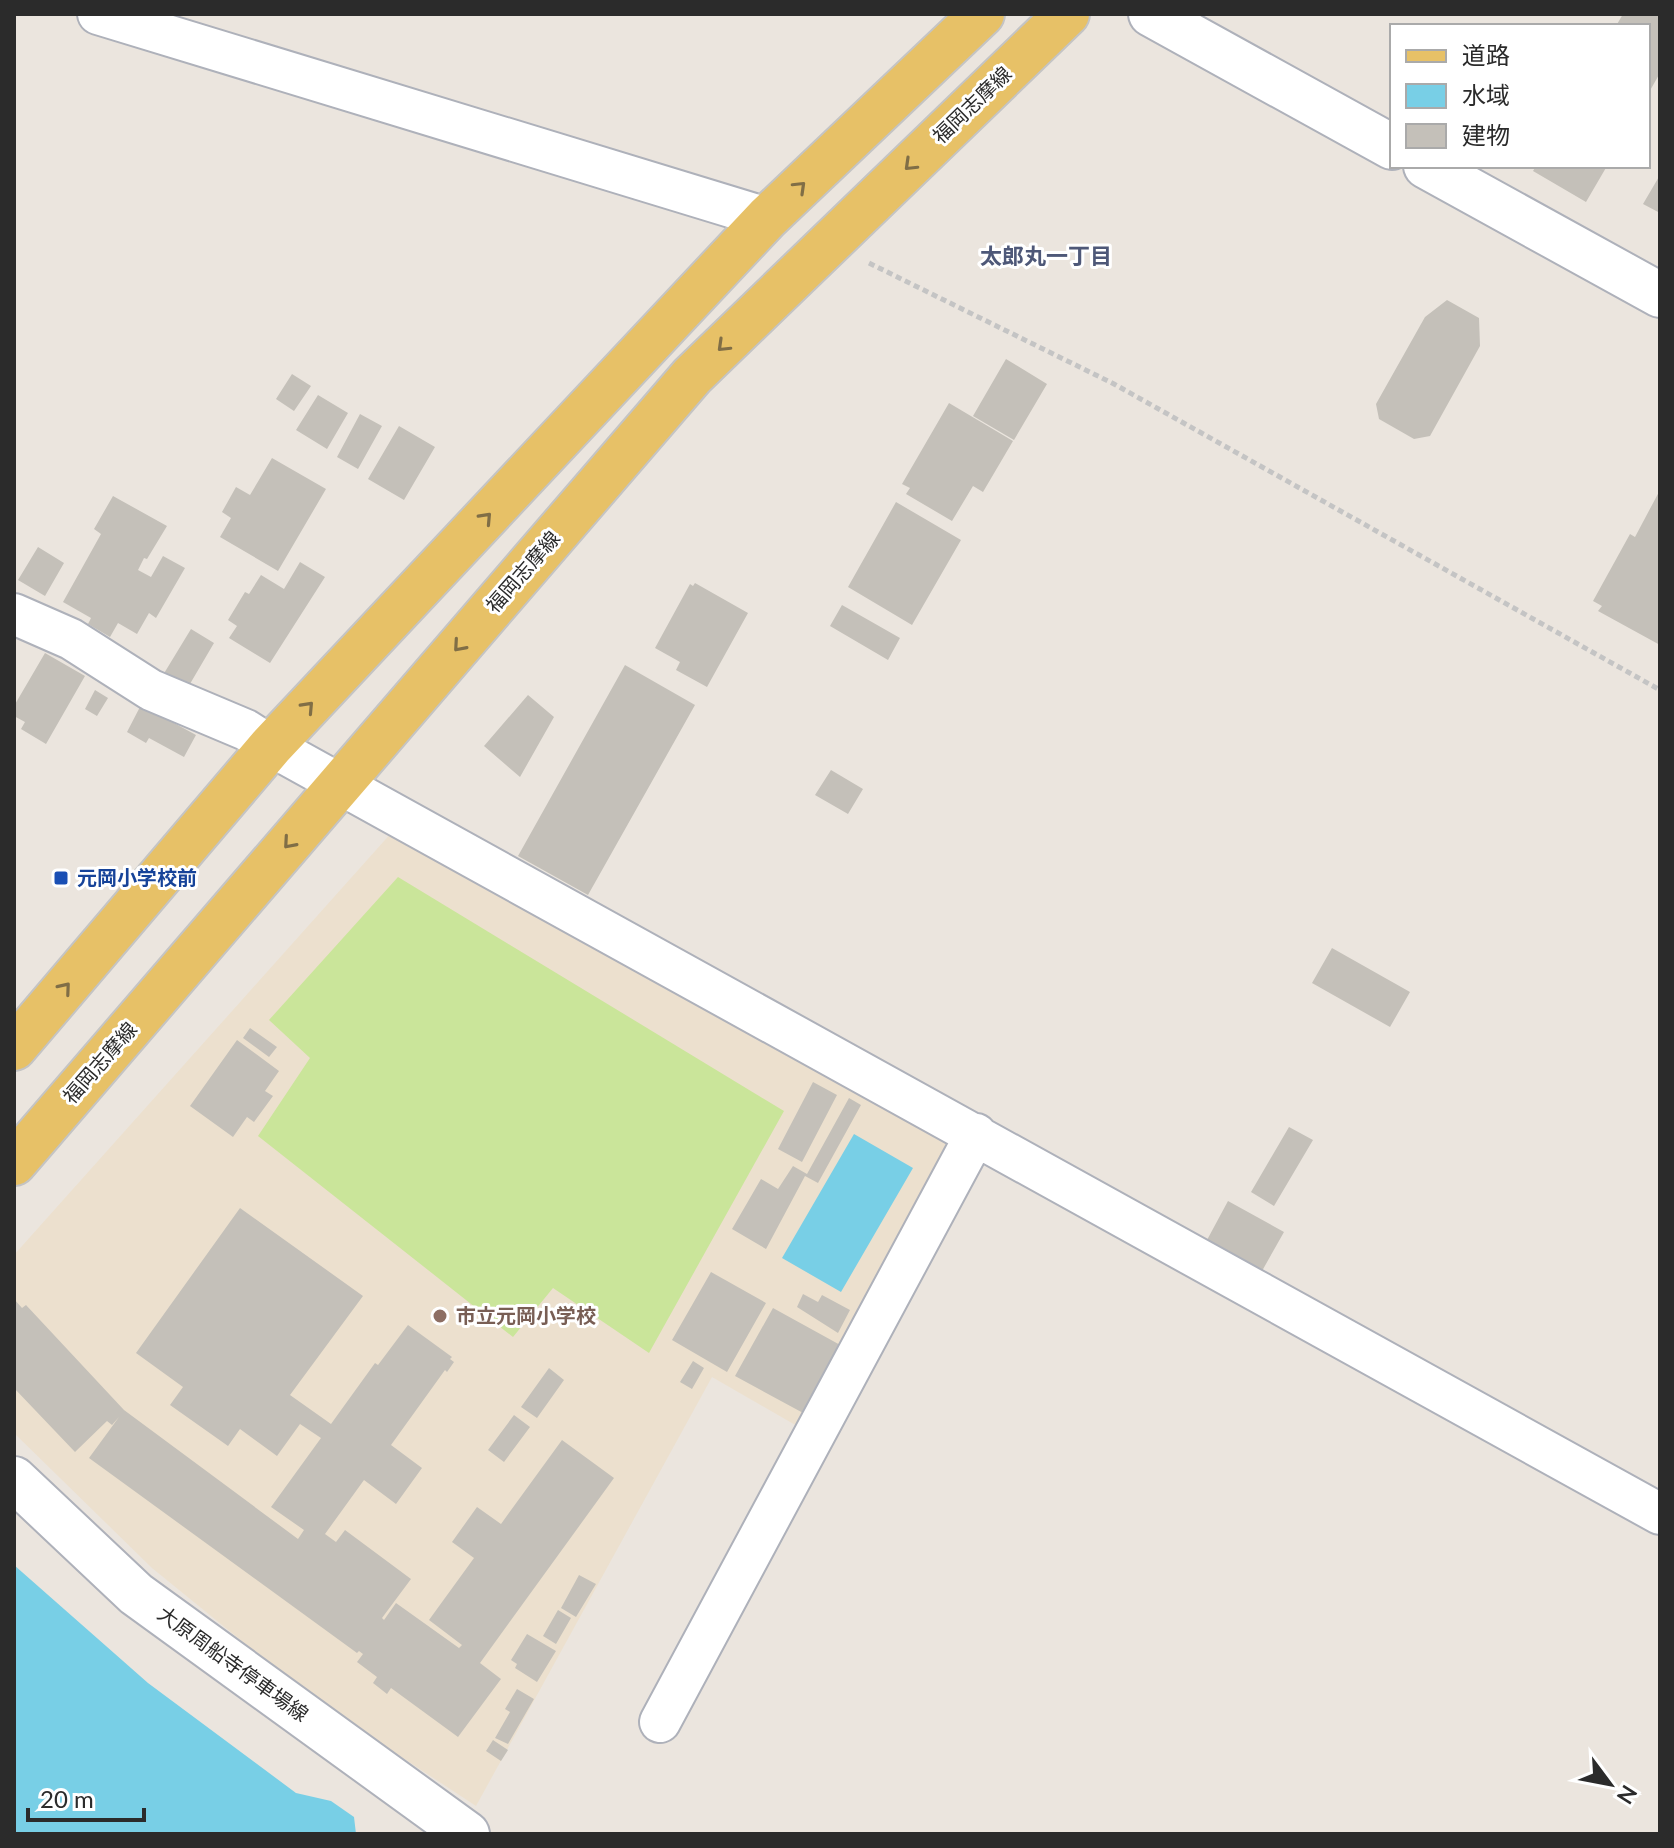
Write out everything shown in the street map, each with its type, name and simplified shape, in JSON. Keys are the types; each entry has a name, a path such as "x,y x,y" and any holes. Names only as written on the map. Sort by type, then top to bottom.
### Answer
{"main road":[{"path":"14,1048 271,746 767,218 982,14"},
{"name":"福岡志摩線","path":"14,1163 692,376 1067,14"},
{"path":"1151,14 1390,146"},
{"path":"1430,168 1660,295"},
{"name":"大原周船寺停車場線","path":"14,1479 136,1594 467,1834"}],"street":[{"path":"98,14 767,218"},
{"path":"14,614 71,639 151,690 246,730 1660,1514"},
{"path":"660,1722 976,1134"}],"path":[{"path":"829,243 1114,384 1660,690"}],"shaded area":[{"name":"市立元岡小学校","path":"393,831 959,1149 804,1430 712,1377 476,1806 374,1739 243,1642 152,1568 14,1433 14,1255"}],"green space":[{"path":"398,877 784,1111 649,1353 553,1288 513,1337 258,1136 310,1058 269,1020"}],"water":[{"path":"854,1134 913,1168 841,1292 782,1258"},
{"path":"14,1565 148,1683 296,1793 331,1801 354,1817 356,1834 14,1834"}],"building":[{"path":"1623,14 1660,14 1660,73 1650,90 1650,24 1617,24"},
{"path":"1535,168 1606,168 1586,202 1533,171"},
{"path":"1660,175 1660,213 1643,204"},
{"path":"1447,300 1479,318 1480,346 1430,436 1414,439 1379,419 1376,404 1425,317"},
{"path":"1006,359 1047,384 1014,440 973,416"},
{"path":"292,374 311,386 294,411 276,399"},
{"path":"318,395 348,413 327,449 296,430"},
{"path":"949,403 1013,441 983,492 973,486 952,521 906,494 910,488 902,484"},
{"path":"360,414 382,426 358,469 337,457"},
{"path":"399,426 435,447 404,500 368,479"},
{"path":"272,458 326,489 278,571 220,537 231,518 222,512 236,487 250,495"},
{"path":"1660,490 1660,645 1598,611 1602,606 1593,601 1630,534 1635,537"},
{"path":"113,496 167,526 138,570 151,577 163,556 185,568 156,618 149,613 137,634 118,623 110,637 88,624 91,618 63,602 101,534 94,529"},
{"path":"896,502 961,540 912,625 848,587"},
{"path":"38,547 64,563 45,596 18,580"},
{"path":"300,562 325,577 270,663 229,638 237,626 228,620 245,592 249,594 261,575 284,589"},
{"path":"695,583 748,613 707,687 676,670 680,662 655,648 690,584 693,586"},
{"path":"842,605 900,638 888,660 830,626"},
{"path":"191,629 214,643 187,689 163,675"},
{"path":"45,653 85,676 46,744 21,729 25,722 14,716 14,706"},
{"path":"625,665 695,705 588,895 518,856"},
{"path":"95,690 108,698 97,716 85,709"},
{"path":"528,695 554,717 520,777 484,746"},
{"path":"141,705 196,735 184,757 149,738 146,743 127,732"},
{"path":"831,770 863,789 848,814 815,795"},
{"path":"1332,948 1410,992 1390,1027 1312,983"},
{"path":"250,1028 277,1047 269,1057 243,1038"},
{"path":"237,1040 279,1071 265,1091 273,1096 254,1122 247,1117 233,1137 190,1106"},
{"path":"813,1082 837,1095 802,1162 778,1149"},
{"path":"849,1098 861,1105 818,1183 805,1176 766,1249 732,1229 761,1179 778,1189 793,1166 807,1174"},
{"path":"1289,1127 1313,1140 1274,1206 1251,1192"},
{"path":"1228,1201 1284,1232 1262,1271 1207,1240"},
{"path":"240,1208 363,1296 290,1395 331,1424 375,1363 378,1365 408,1325 452,1357 450,1359 454,1362 391,1445 422,1468 396,1504 364,1480 325,1534 336,1542 345,1530 411,1579 382,1618 384,1620 396,1603 459,1648 462,1645 429,1620 474,1558 452,1542 477,1507 501,1524 562,1440 614,1478 480,1663 501,1679 458,1737 391,1688 387,1694 373,1683 377,1677 357,1662 363,1654 357,1653 89,1458 119,1417 112,1425 107,1421 75,1452 14,1388 14,1299 22,1308 26,1305 124,1410 298,1539 304,1530 271,1507 321,1438 300,1424 277,1456 240,1429 228,1446 170,1405 183,1387 136,1353"},
{"path":"711,1272 766,1303 727,1372 672,1340"},
{"path":"803,1294 818,1302 822,1295 850,1310 838,1333 797,1307"},
{"path":"773,1308 842,1346 805,1414 735,1376"},
{"path":"693,1361 704,1368 692,1389 680,1382"},
{"path":"549,1368 564,1380 537,1418 521,1407"},
{"path":"514,1415 530,1427 504,1462 488,1450"},
{"path":"579,1575 596,1584 576,1617 561,1608"},
{"path":"558,1610 571,1618 556,1644 543,1636"},
{"path":"527,1634 556,1651 537,1682 515,1668 517,1664 511,1660"},
{"path":"517,1689 534,1699 508,1744 495,1738 510,1712 505,1709"},
{"path":"493,1740 508,1750 501,1761 486,1751"}],"place":[{"name":"元岡小学校前","path":"61,878"},
{"name":"市立元岡小学校","path":"440,1316"}],"district":[{"name":"太郎丸一丁目","path":"1046,256"}]}
